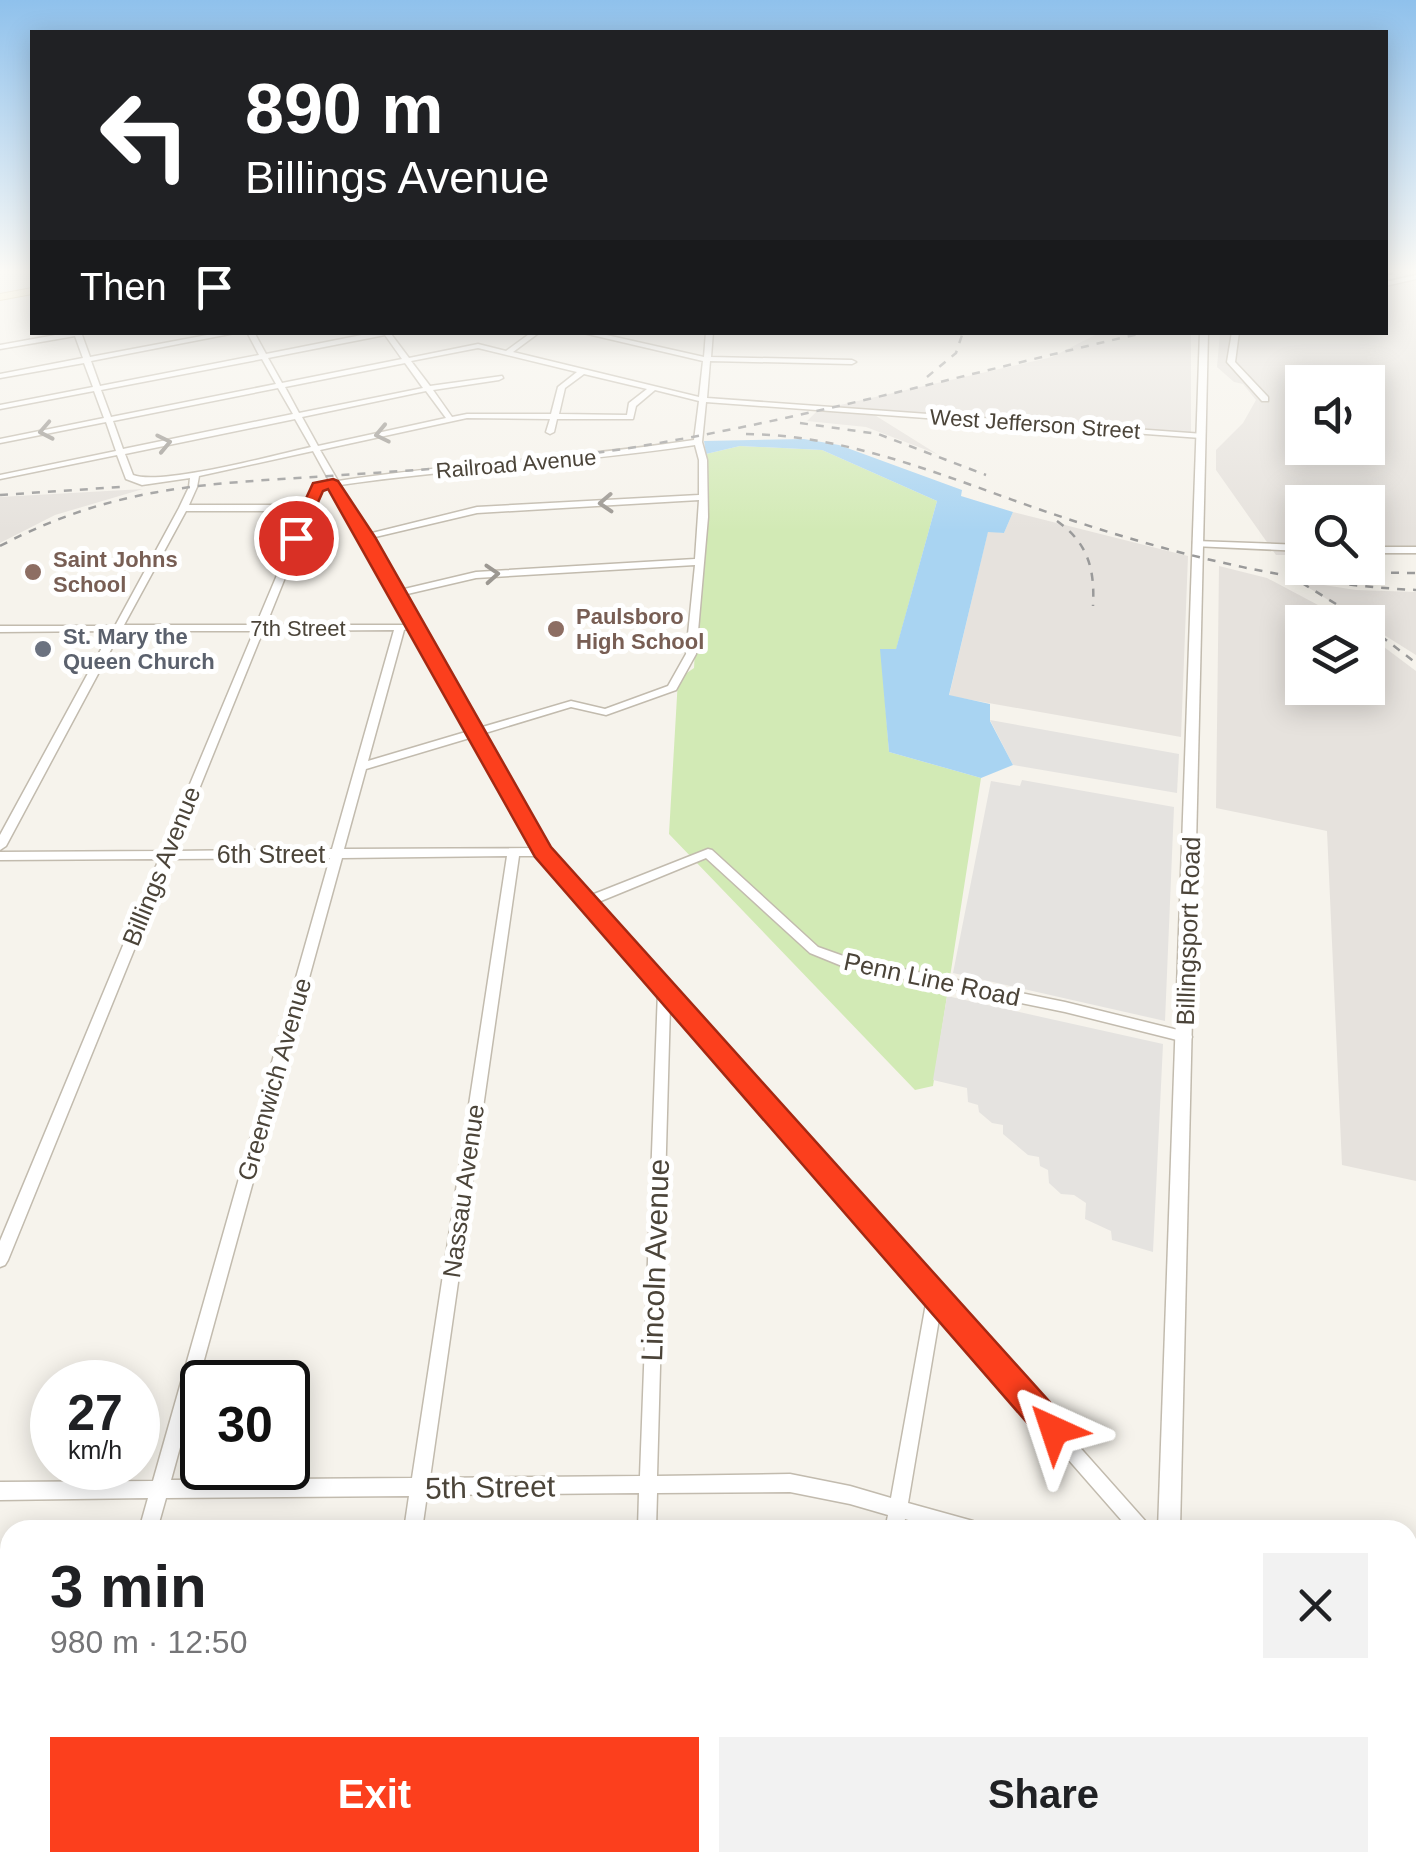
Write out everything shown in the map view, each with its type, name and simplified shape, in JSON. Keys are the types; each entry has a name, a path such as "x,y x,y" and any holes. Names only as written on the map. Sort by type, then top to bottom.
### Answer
{"street":[{"path":"87,356 128,474 142,482 195,475 467,416 630,417 632,405 652,388"},
{"path":"0,376 108,356"},
{"path":"0,407 267,356"},
{"path":"404,356 450,419"},
{"name":"West Jefferson Street","path":"0,440 425,356"},
{"name":"West Jefferson Street","path":"521,356 704,400 1201,436"},
{"path":"695,356 852,362"},
{"name":"Billingsport Road","path":"1170,1520 1203,356"},
{"path":"1232,356 1231,362 1265,399"},
{"path":"263,357 543,852 1133,1520"},
{"path":"361,768 571,704 606,712 672,688 690,654 700,562 704,497 698,442 707,359"},
{"path":"550,432 562,387 583,371"},
{"path":"0,477 427,389 500,378"},
{"name":"Railroad Avenue","path":"333,484 401,474 554,463 698,442"},
{"path":"0,846 194,488 195,475"},
{"name":"Billings Avenue","path":"0,1260 308,508 318,486 333,484"},
{"path":"366,537 477,510 704,497"},
{"path":"183,508 308,508"},
{"path":"1196,544 1285,547"},
{"path":"1385,550 1416,550"},
{"path":"397,593 476,575 700,562"},
{"name":"Greenwich Avenue","path":"151,1520 400,628"},
{"name":"7th Street","path":"0,629 417,628"},
{"name":"Nassau Avenue","path":"414,1520 514,852"},
{"name":"6th Street","path":"0,856 543,852"},
{"name":"Penn Line Road","path":"587,902 701,852 714,856 814,950 847,963 1074,1009 1185,1037"},
{"name":"Lincoln Avenue","path":"648,1520 664,991"},
{"path":"896,1520 935,1297"},
{"name":"5th Street","path":"160,1490 790,1483 939,1520"},
{"name":"5th Street","path":"0,1490 30,1490"}],"shaded area":[{"path":"1191,356 1191,436 873,414 937,454 866,427 807,421 818,410 1052,357"},
{"path":"1218,356 1416,356 1416,555 1385,555 1385,485 1285,485 1285,555 1276,555 1216,470 1216,450 1243,423 1256,400 1243,384 1234,382 1217,367"},
{"path":"143,489 55,515 0,543 0,497"},
{"path":"1013,512 1188,556 1181,737 949,696 988,531 1004,533"},
{"path":"1219,566 1267,578 1318,605 1285,605 1285,705 1385,705 1385,648 1416,671 1416,1181 1342,1165 1327,831 1216,808"},
{"path":"1304,585 1416,592 1416,655 1385,636 1385,605 1336,605"},
{"path":"990,720 1179,754 1177,793 1013,765"},
{"path":"1022,780 1174,807 1165,1021 953,973 991,781 1020,786"},
{"path":"947,996 1163,1044 1153,1252 1112,1240 1111,1231 1085,1219 1086,1203 1074,1195 1061,1194 1049,1183 1048,1170 1040,1166 1039,1157 1028,1155 1003,1134 1003,1125 992,1123 979,1112 978,1105 968,1102 967,1088 933,1080"}],"green space":[{"path":"740,446 822,450 937,501 896,650 881,649 889,752 981,778 933,1086 915,1090 669,834 678,679 694,668 706,454"}],"water":[{"path":"804,439 839,445 962,490 961,496 1013,512 1004,533 988,532 949,695 990,704 990,721 1013,765 981,778 889,752 880,649 896,649 937,501 822,450 740,446 706,454 704,441"}],"railway":[{"path":"927,377 952,356"},
{"path":"0,546 82,511 160,492 623,449 820,410 1045,356"},
{"path":"800,423 878,434 986,475"},
{"path":"746,434 786,436 864,451 1097,529 1232,565 1323,581 1416,590"},
{"path":"0,495 120,487"},
{"path":"1057,521 1083,548 1093,580 1093,606"},
{"path":"1385,573 1416,573"},
{"path":"1305,585 1338,605"},
{"path":"1385,639 1416,663"}],"place":[{"name":"Saint Johns School","path":"33,572"},
{"name":"Paulsboro High School","path":"556,629"},
{"name":"St. Mary the Queen Church","path":"43,649"}],"route":[{"path":"296,538 315,490 333,484 558,872 1054,1430"}]}
